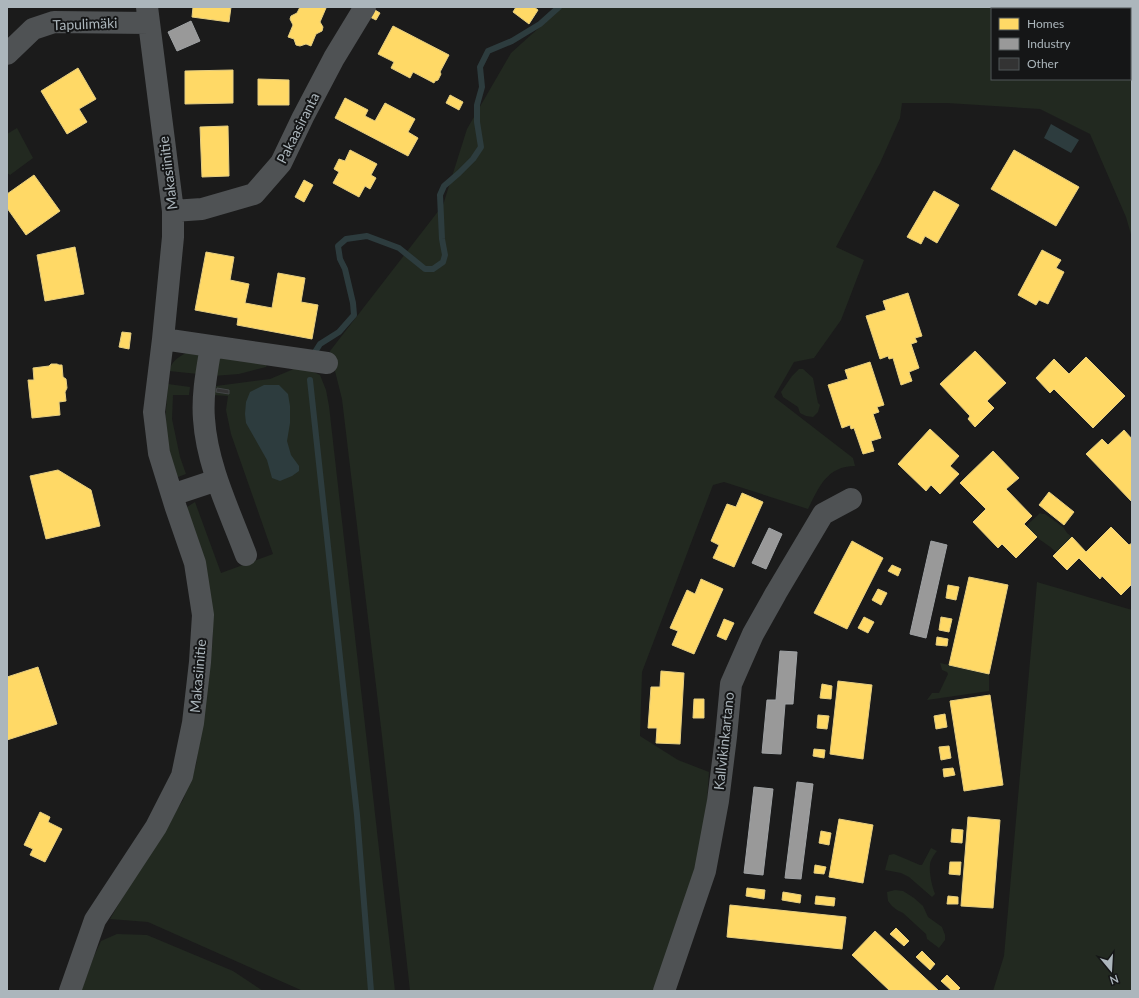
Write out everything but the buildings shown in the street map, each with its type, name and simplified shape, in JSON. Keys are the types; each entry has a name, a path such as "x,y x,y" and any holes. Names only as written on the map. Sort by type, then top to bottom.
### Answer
{"street":[{"name":"Pakaasiranta","path":"174,210 202,209 254,194 281,164 303,117 334,58 365,7"},
{"name":"Makasiinitie","path":"70,991 95,920 156,826 182,776 193,723 200,662 203,615 195,563 159,453 154,412 163,339 173,237 174,210 148,15"},
{"name":"Tapulimäki","path":"7,54 33,29 54,22 148,15"},
{"path":"163,339 327,363"},
{"path":"211,346 206,378 204,418 207,448 217,480 246,555"},
{"path":"172,495 217,480"},
{"name":"Kallvikinkartano","path":"664,991 706,864 718,801 731,684 753,634 823,514 851,499"}],"shaded area":[{"path":"562,7 1132,7 1132,238 1126,217 1090,134 1040,109 947,103 902,103 900,118 880,163 836,247 864,260 841,320 814,358 794,362 774,397 853,458 855,466 837,470 825,479 808,509 724,482 713,485 642,672 640,736 678,760 709,772 704,845 657,991 410,991 382,736 342,399 330,351 443,205 467,129 511,53"},
{"path":"1051,124 1079,140 1071,153 1044,138"},
{"path":"17,128 33,158 10,175 7,173 7,134"},
{"path":"186,353 199,354 198,374 169,371 175,360"},
{"path":"221,357 267,365 266,367 239,374 213,376 216,361"},
{"path":"296,368 309,370 320,375 326,390 329,406 395,991 303,991 148,922 110,919 142,864 183,800 196,765 213,638 212,609 187,507 195,502 221,573 273,554 231,434 226,410 228,396 214,395 216,386 270,379"},
{"path":"799,369 803,369 813,378 818,403 820,405 818,412 813,417 800,413 798,407 783,397 781,392"},
{"path":"168,384 190,387 189,395 173,395 172,419 180,457 186,474 178,477 170,466 165,423"},
{"path":"264,385 279,385 288,394 290,406 290,423 287,441 291,455 299,466 299,471 280,481 272,478 267,460 246,423 246,402 250,392"},
{"path":"1040,513 1045,514 1063,527 1072,537 1056,552 1038,538 1026,526"},
{"path":"1037,582 1132,610 1132,991 993,991 1004,956"},
{"path":"940,663 989,674 989,691 927,700 932,693 939,693 948,674 942,670"},
{"path":"931,848 937,851 930,863 930,876 935,894 932,897 909,877 901,873 885,870 889,855 894,854 922,865"},
{"path":"895,890 903,891 914,898 923,906 928,917 942,927 945,940 939,948 927,939 926,934 888,901 887,892"},
{"path":"117,934 147,935 233,971 263,991 81,991 101,941"}],"waterway":[{"path":"315,352 320,344 339,332 354,315 353,303 345,269 340,259 338,246 346,239 367,236 399,248 425,269 433,269 443,262 445,255 442,239 440,195 444,186 473,159 481,147 477,122 477,105 482,87 480,67 488,51 512,41 540,24 559,7"},
{"path":"310,380 357,815 371,991"}]}
